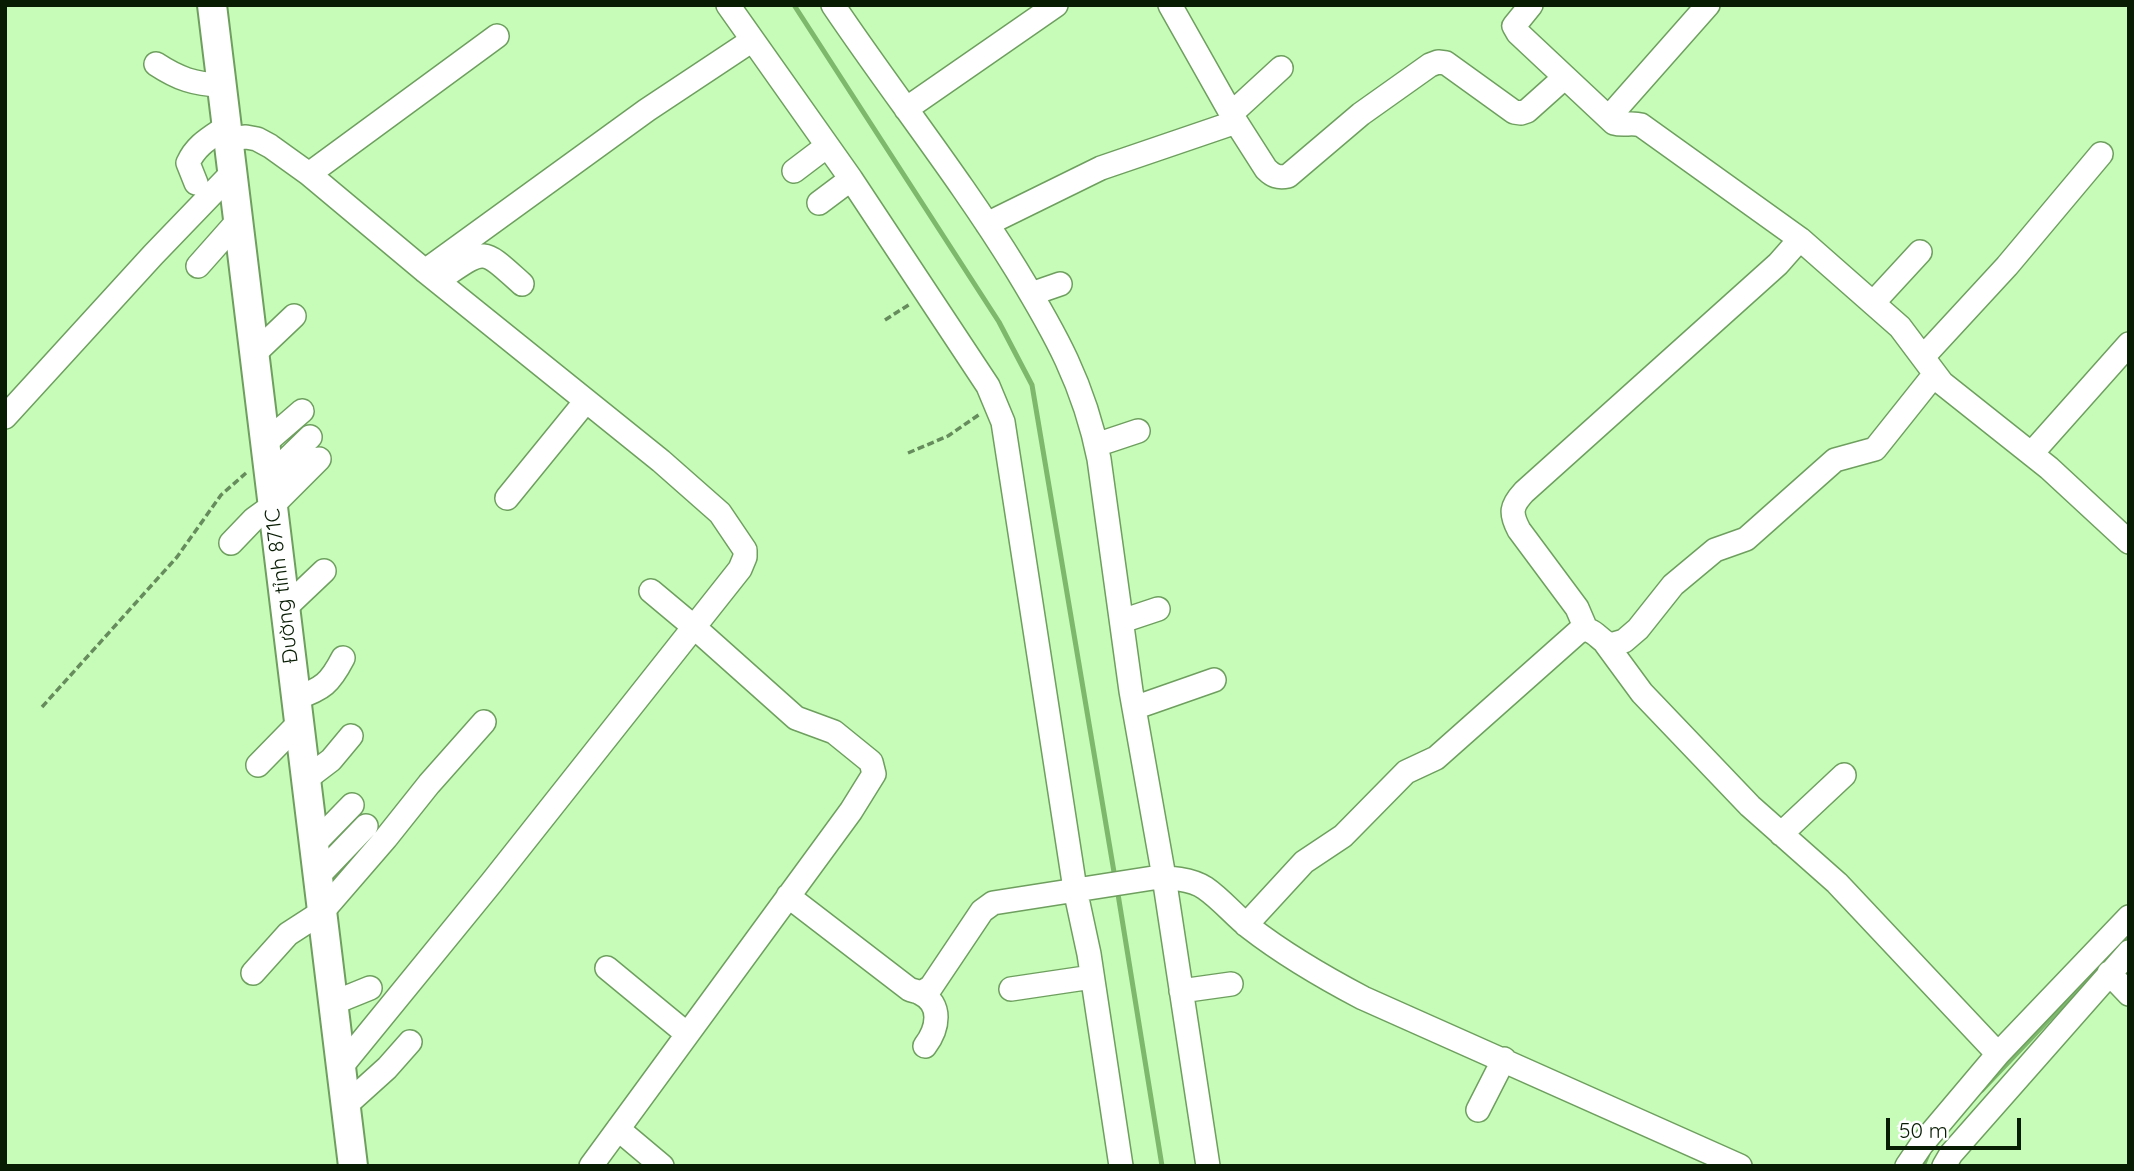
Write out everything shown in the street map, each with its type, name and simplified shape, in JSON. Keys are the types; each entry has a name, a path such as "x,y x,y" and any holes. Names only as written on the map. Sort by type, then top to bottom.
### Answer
{"main road":[{"name":"Đường tỉnh 871C","path":"212,5 353,1166"}],"street":[{"path":"728,5 850,179 997,403 1003,422 1079,888 1121,1166"},
{"path":"833,5 987,224 1053,329 1080,388 1096,445 1158,877 1181,991 1208,1166"},
{"path":"906,109 1056,5"},
{"path":"1170,5 1266,169 1272,175 1281,177 1288,176 1361,114 1438,62 1446,63 1514,112 1521,114 1564,77"},
{"path":"1531,5 1514,26 1518,33 1614,123 1623,126 1633,123 1641,125 1800,239 1900,327 1929,366 2032,453 2129,542"},
{"path":"1609,117 1708,5"},
{"path":"309,174 497,36"},
{"path":"431,276 647,110 751,41"},
{"path":"156,64 197,84 221,85"},
{"path":"987,224 1101,169 1234,117 1281,68"},
{"path":"195,183 188,163 201,144 227,133 257,139 270,146 309,174 712,505 745,550 743,563 694,627 341,1067"},
{"path":"794,171 827,146"},
{"path":"1606,644 1614,645 1628,638 1647,620 1673,585 1715,550 1746,539 1835,460 1875,449 1929,366 2007,266 2101,154"},
{"path":"5,417 232,173"},
{"path":"819,203 850,179"},
{"path":"198,266 237,222"},
{"path":"1586,629 1577,608 1519,530 1511,516 1513,504 1778,264 1800,239"},
{"path":"1873,303 1920,252"},
{"path":"431,276 481,255 491,256 523,284"},
{"path":"1031,294 1060,284"},
{"path":"254,354 294,316"},
{"path":"2032,453 2129,344"},
{"path":"507,498 586,401"},
{"path":"266,458 302,411"},
{"path":"1096,445 1138,431"},
{"path":"266,458 310,437"},
{"path":"231,543 319,459"},
{"path":"285,608 324,571"},
{"path":"591,1166 851,811 874,774 871,762 834,732 796,718 651,591"},
{"path":"1122,621 1158,609"},
{"path":"1246,925 1304,862 1336,842 1406,772 1436,758 1578,632 1586,629 1593,631 1606,644 1642,693 1750,806 1837,883 1998,1054"},
{"path":"258,765 297,710 333,677 343,658"},
{"path":"1134,708 1214,680"},
{"path":"253,973 288,934 322,912 484,722"},
{"path":"306,779 331,760 351,736"},
{"path":"1782,834 1844,775"},
{"path":"314,844 352,805"},
{"path":"318,876 366,826"},
{"path":"920,993 931,987 986,907 1002,901 1158,877 1203,887 1282,953 1363,998 1740,1166"},
{"path":"788,896 909,989 920,993 935,1007 937,1016 933,1035 925,1046"},
{"path":"1907,1166 1922,1144 1998,1054 2129,917"},
{"path":"1944,1166 1951,1154 2129,952"},
{"path":"607,968 687,1034"},
{"path":"2109,973 2129,994"},
{"path":"1011,989 1092,977"},
{"path":"1181,991 1231,984"},
{"path":"333,1003 370,988"},
{"path":"346,1105 387,1068 410,1042"},
{"path":"1478,1110 1504,1059"},
{"path":"618,1129 663,1166"}],"path":[{"path":"885,320 926,293"},
{"path":"908,453 948,436 997,403"},
{"path":"42,707 177,557 221,495 266,458"}],"waterway":[{"path":"794,5 999,322 1032,385 1115,878"},
{"path":"1117,888 1162,1166"},
{"path":"1982,1090 2129,935"},
{"path":"1923,1166 1928,1154"}]}
